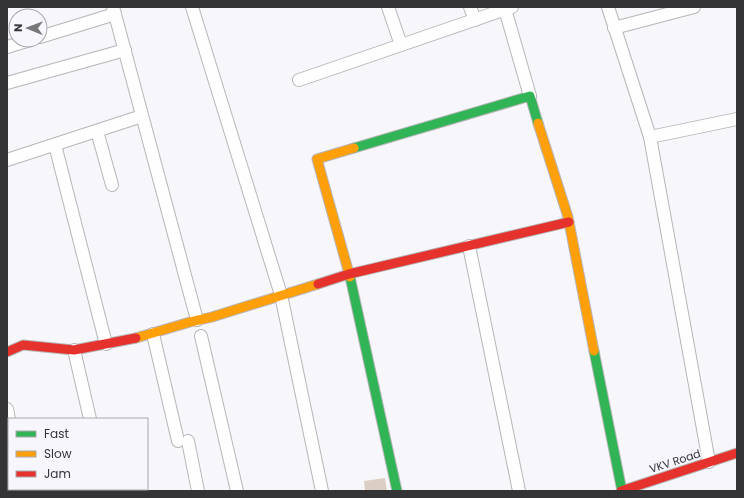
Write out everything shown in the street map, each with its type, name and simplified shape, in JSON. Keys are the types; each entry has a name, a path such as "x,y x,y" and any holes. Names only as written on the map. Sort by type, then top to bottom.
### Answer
{"street":[{"path":"192,7 281,295 322,491"},
{"path":"388,7 401,45"},
{"path":"470,7 475,20"},
{"path":"608,7 650,137 709,462"},
{"path":"614,28 694,7"},
{"path":"299,80 508,8 530,96 569,222 622,491"},
{"path":"48,34 114,11 197,320"},
{"path":"7,82 125,50"},
{"path":"398,491 349,274 317,159 530,96"},
{"path":"7,160 142,116"},
{"path":"650,137 737,119"},
{"path":"97,131 112,185"},
{"path":"55,144 106,344"},
{"path":"7,352 23,345 74,350 143,338 349,274 569,222"},
{"path":"469,246 519,491"},
{"path":"153,334 198,491"},
{"path":"201,336 237,491"},
{"path":"74,350 90,418"},
{"name":"VKV Road","path":"622,491 737,452"}],"building":[{"path":"385,478 387,491 365,491 364,481"}],"traffic: fast":[{"path":"354,148 530,96 538,123"},
{"path":"350,277 397,491"},
{"path":"594,351 622,491"}],"traffic: slow":[{"path":"538,123 568,217 594,351"},
{"path":"350,277 317,159 354,148"},
{"path":"136,338 212,317 318,284"}],"traffic: jam":[{"path":"318,284 349,274 569,222"},
{"path":"7,352 23,345 74,350 136,338"},
{"path":"621,491 737,453"}]}
